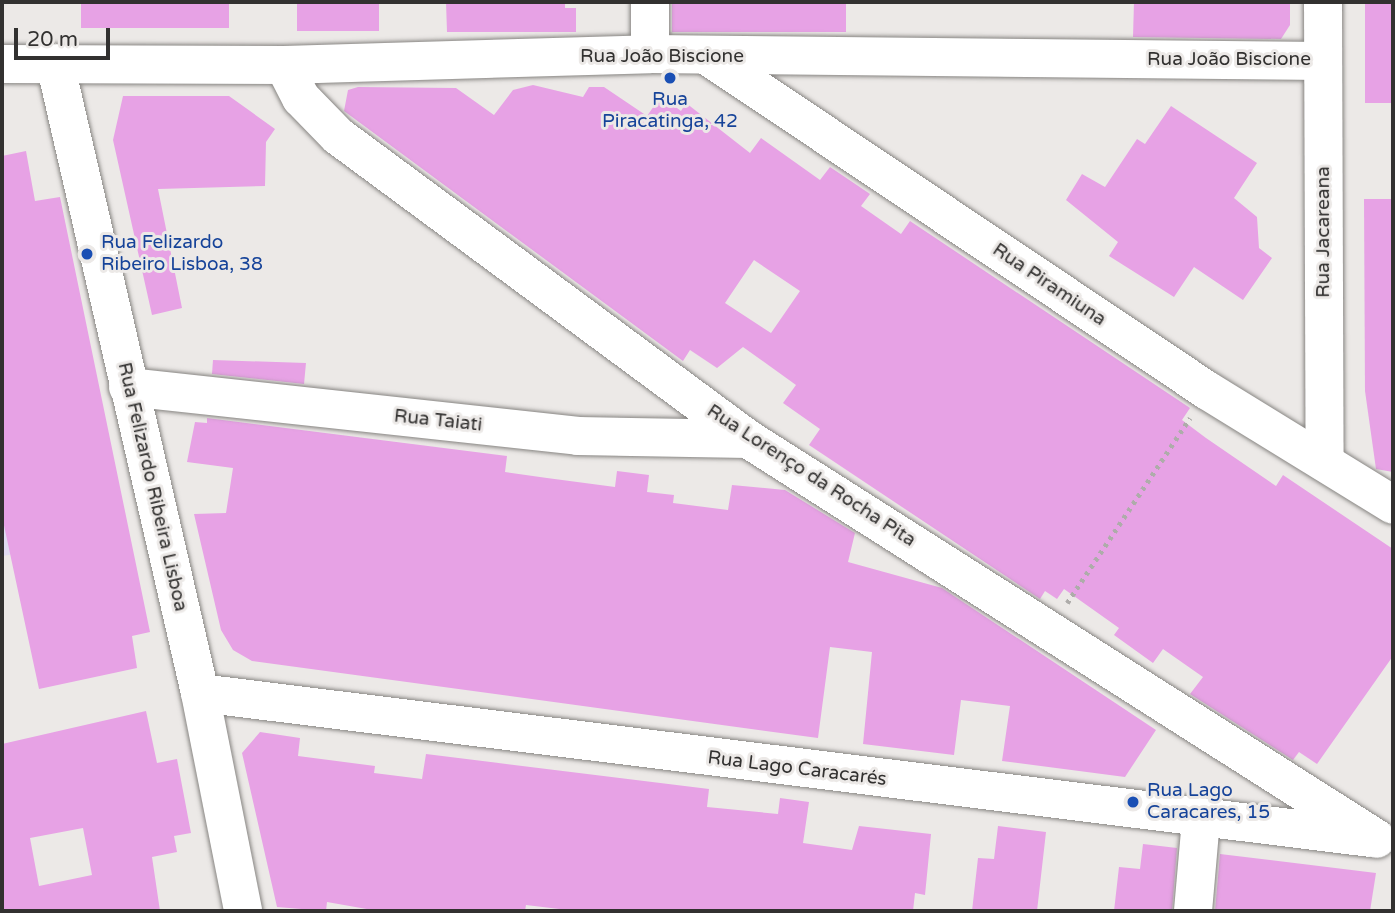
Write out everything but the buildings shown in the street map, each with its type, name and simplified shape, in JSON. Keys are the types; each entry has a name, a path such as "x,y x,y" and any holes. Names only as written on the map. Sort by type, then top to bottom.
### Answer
{"street":[{"path":"650,2 650,54"},
{"name":"Rua Jacareana","path":"1323,2 1325,462"},
{"name":"Rua João Biscione","path":"2,64 284,65 650,54 709,57 1323,61"},
{"name":"Rua Piramiuna","path":"709,57 1208,391 1393,505"},
{"name":"Rua Felizardo Ribeira Lisboa","path":"55,64 200,693 243,911"},
{"name":"Rua Lorenço da Rocha Pita","path":"284,65 301,98 338,136 748,439 1385,840"},
{"name":"Rua Taiati","path":"128,387 578,436 748,439"},
{"name":"Rua Lago Caracarés","path":"200,693 1201,820 1385,840"},
{"path":"1192,911 1201,820"}],"path":[{"path":"1049,630 1208,391"}],"shaded area":[{"path":"2,475 16,554 2,556"}],"place":[{"name":"Rua Piracatinga, 42","path":"670,78"},
{"name":"Rua Felizardo Ribeiro Lisboa, 38","path":"87,254"},
{"name":"Rua Lago Caracares, 15","path":"1133,802"}]}
